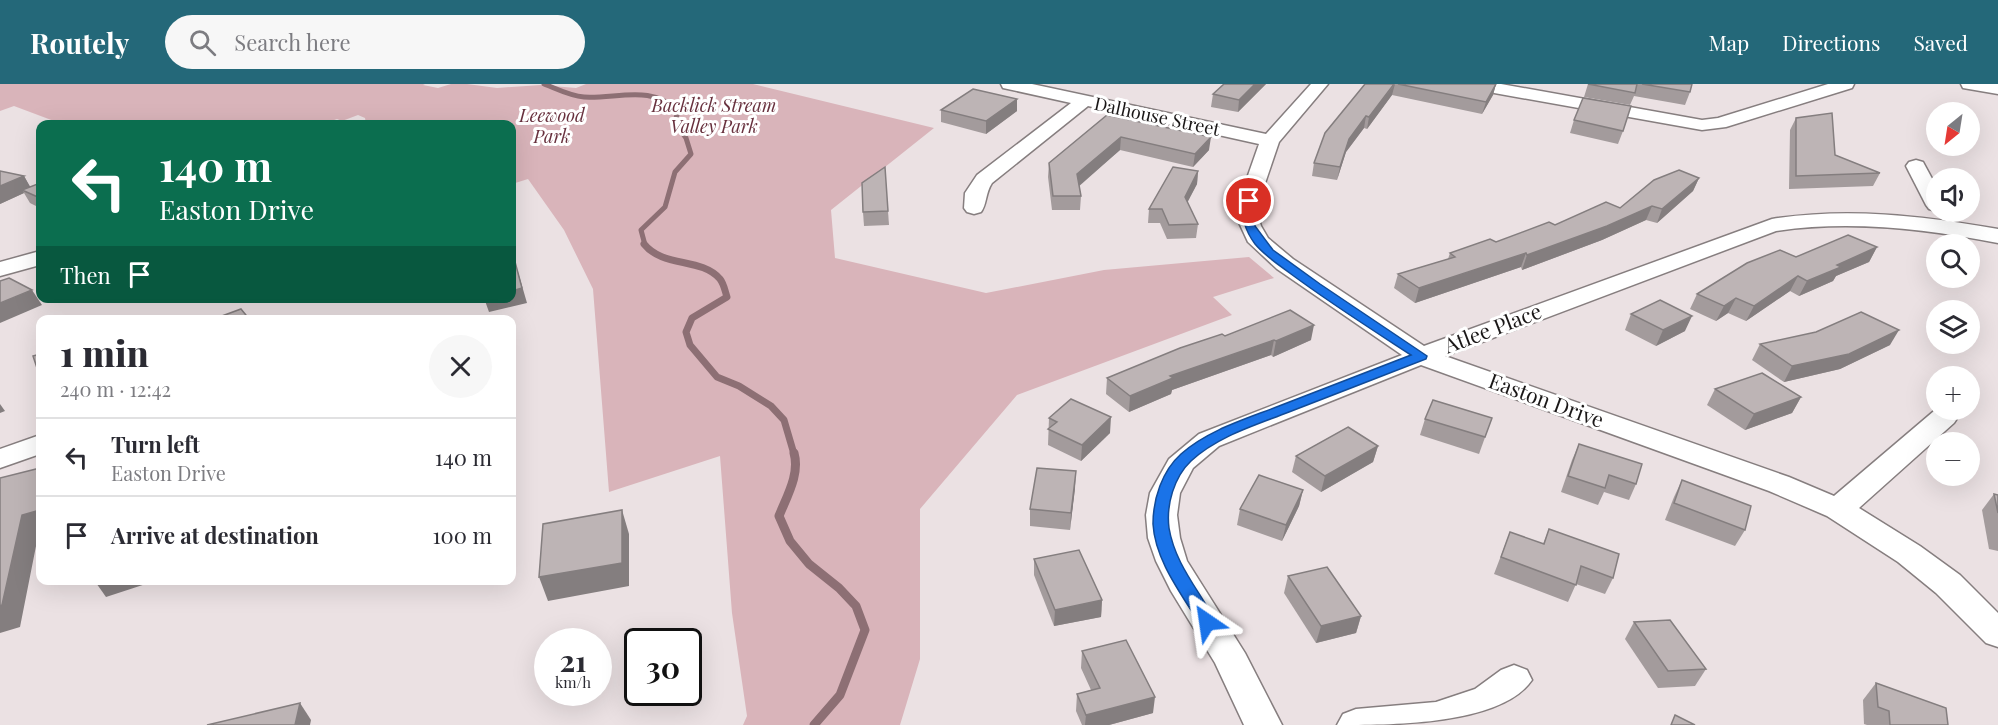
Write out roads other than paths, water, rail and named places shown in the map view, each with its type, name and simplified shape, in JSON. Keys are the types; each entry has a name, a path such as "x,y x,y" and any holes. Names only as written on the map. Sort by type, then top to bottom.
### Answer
{"street":[{"name":"Dalhouse Street","path":"1009,84 1270,141"},
{"name":"Easton Drive","path":"1320,84 1270,141 1247,208 1250,226 1259,242 1296,273 1421,356 1779,484 1838,509 1925,566 1948,584 1998,634"},
{"path":"1472,84 1702,125 1720,123 1846,84"},
{"path":"1969,84 1998,89"},
{"path":"974,208 975,193 984,179 1084,101"},
{"path":"1916,166 1926,185"},
{"name":"Atlee Place","path":"1263,725 1228,655 1176,571 1166,548 1161,526 1162,504 1166,488 1175,470 1186,457 1215,437 1421,356 1772,225 1812,219 1926,215"},
{"name":"Atlee Place","path":"1962,222 1998,236"},
{"path":"0,269 36,259"},
{"path":"1838,509 1941,420"},
{"path":"0,459 36,446"},
{"path":"1356,725 1436,717 1487,699 1514,680"}],"waterway":[{"path":"544,84 584,97 646,95 668,103 678,111 675,122 686,138 691,154 675,172 665,207 641,230 645,245"},
{"path":"645,245 661,256 703,268 720,279 727,297 692,318 686,332 690,345 717,377 739,386 771,406 784,420 794,454"},
{"path":"794,453 794,477 779,516 790,541 809,564 839,588 856,606 865,630 840,695 814,725"}],"park label":[{"name":"Backlick Stream Valley Park","path":"714,116"},
{"name":"Leewood Park","path":"552,126"}]}
